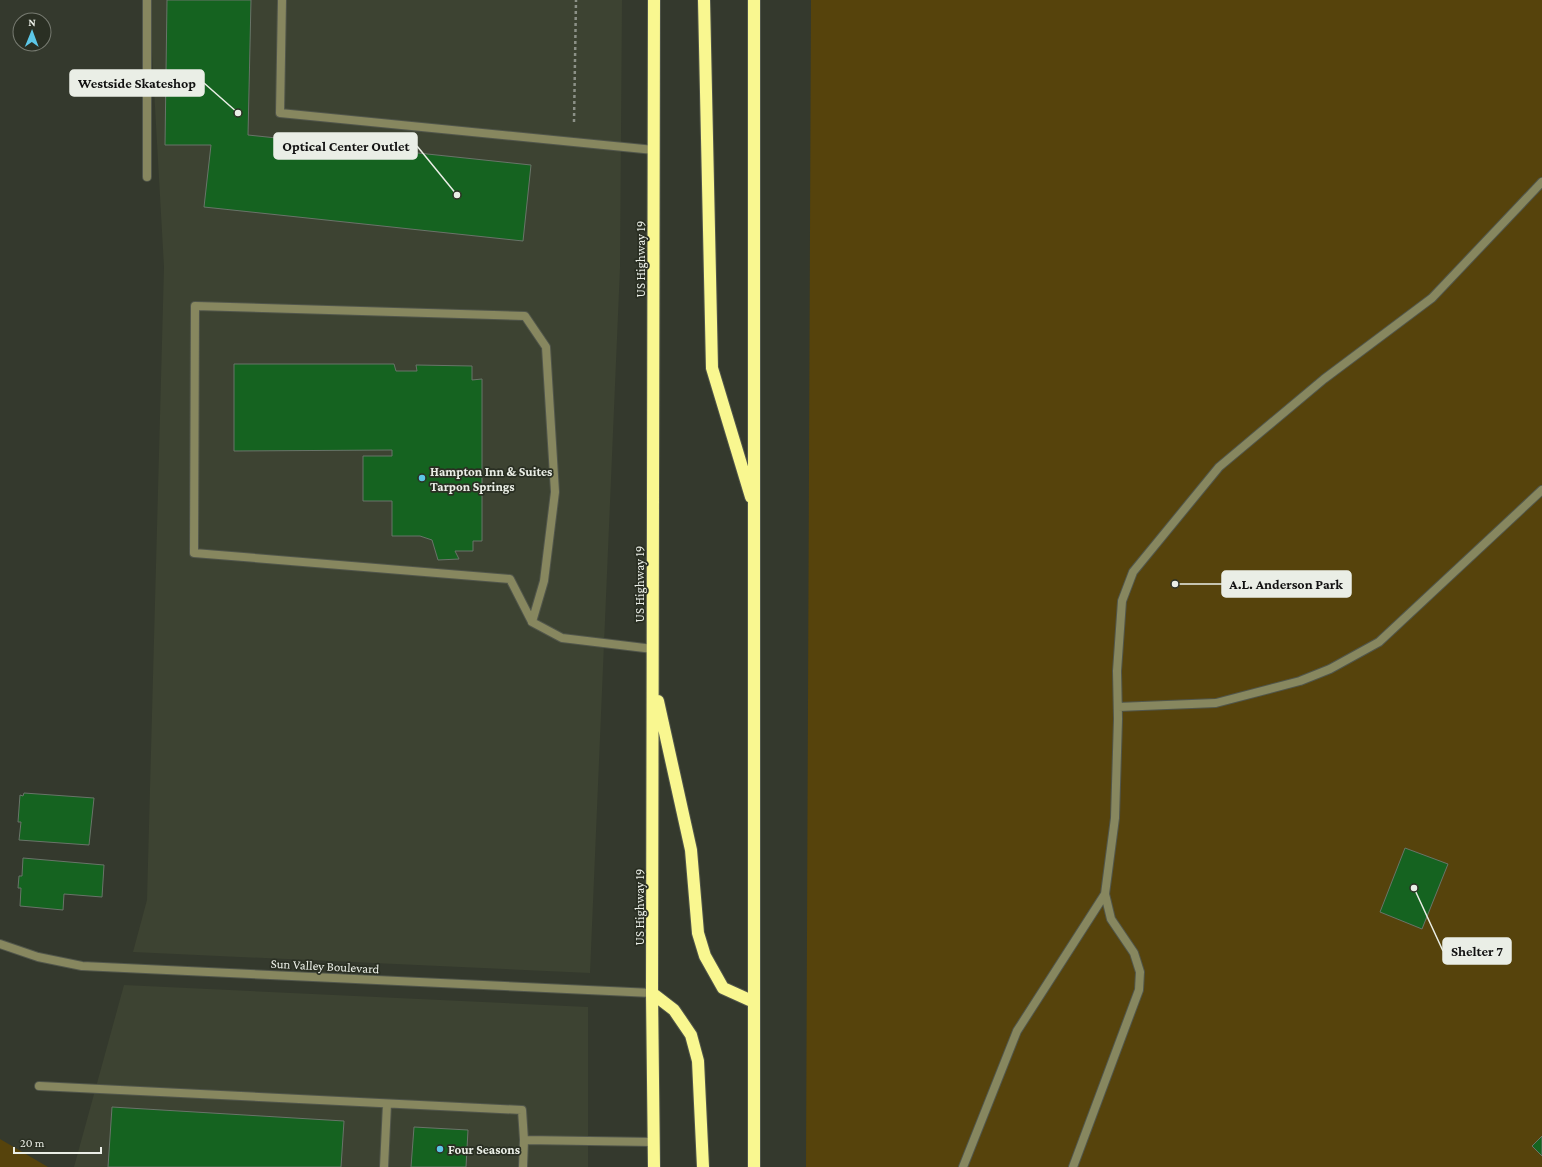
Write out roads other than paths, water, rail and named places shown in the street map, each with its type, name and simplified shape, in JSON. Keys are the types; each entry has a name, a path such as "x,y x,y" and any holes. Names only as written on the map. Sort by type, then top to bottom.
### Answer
{"highway":[{"name":"US Highway 19","path":"654,0 652,993 654,1167"},
{"path":"704,0 712,368 755,510"},
{"path":"754,0 754,1167"},
{"path":"653,678 691,850 698,933 705,956 723,988 754,1002"},
{"path":"652,993 674,1010 691,1035 698,1060 703,1167"}],"street":[{"path":"147,0 147,177"},
{"path":"282,0 280,113 654,150"},
{"path":"1073,1167 1138,990 1140,972 1134,953 1111,919 1105,894 1115,818 1118,707 1117,671 1122,601 1133,572 1220,467 1324,379 1432,298 1542,182"},
{"path":"532,622 544,581 555,492 546,347 525,316 195,306 194,553 510,579 532,622 562,638 653,649"},
{"path":"1118,707 1216,703 1300,681 1330,669 1379,642 1542,490"},
{"path":"962,1167 1017,1031 1105,894"},
{"name":"Sun Valley Boulevard","path":"0,944 38,957 82,966 652,993"},
{"path":"38,1086 522,1110 524,1140 523,1167"},
{"path":"384,1167 388,1104"},
{"path":"524,1140 654,1142"}],"place":[{"name":"Westside Skateshop","path":"238,113"},
{"name":"Optical Center Outlet","path":"457,195"},
{"name":"Hampton Inn & Suites Tarpon Springs","path":"422,478"},
{"name":"A.L. Anderson Park","path":"1175,584"},
{"name":"Shelter 7","path":"1414,888"},
{"name":"Four Seasons","path":"440,1149"}]}
